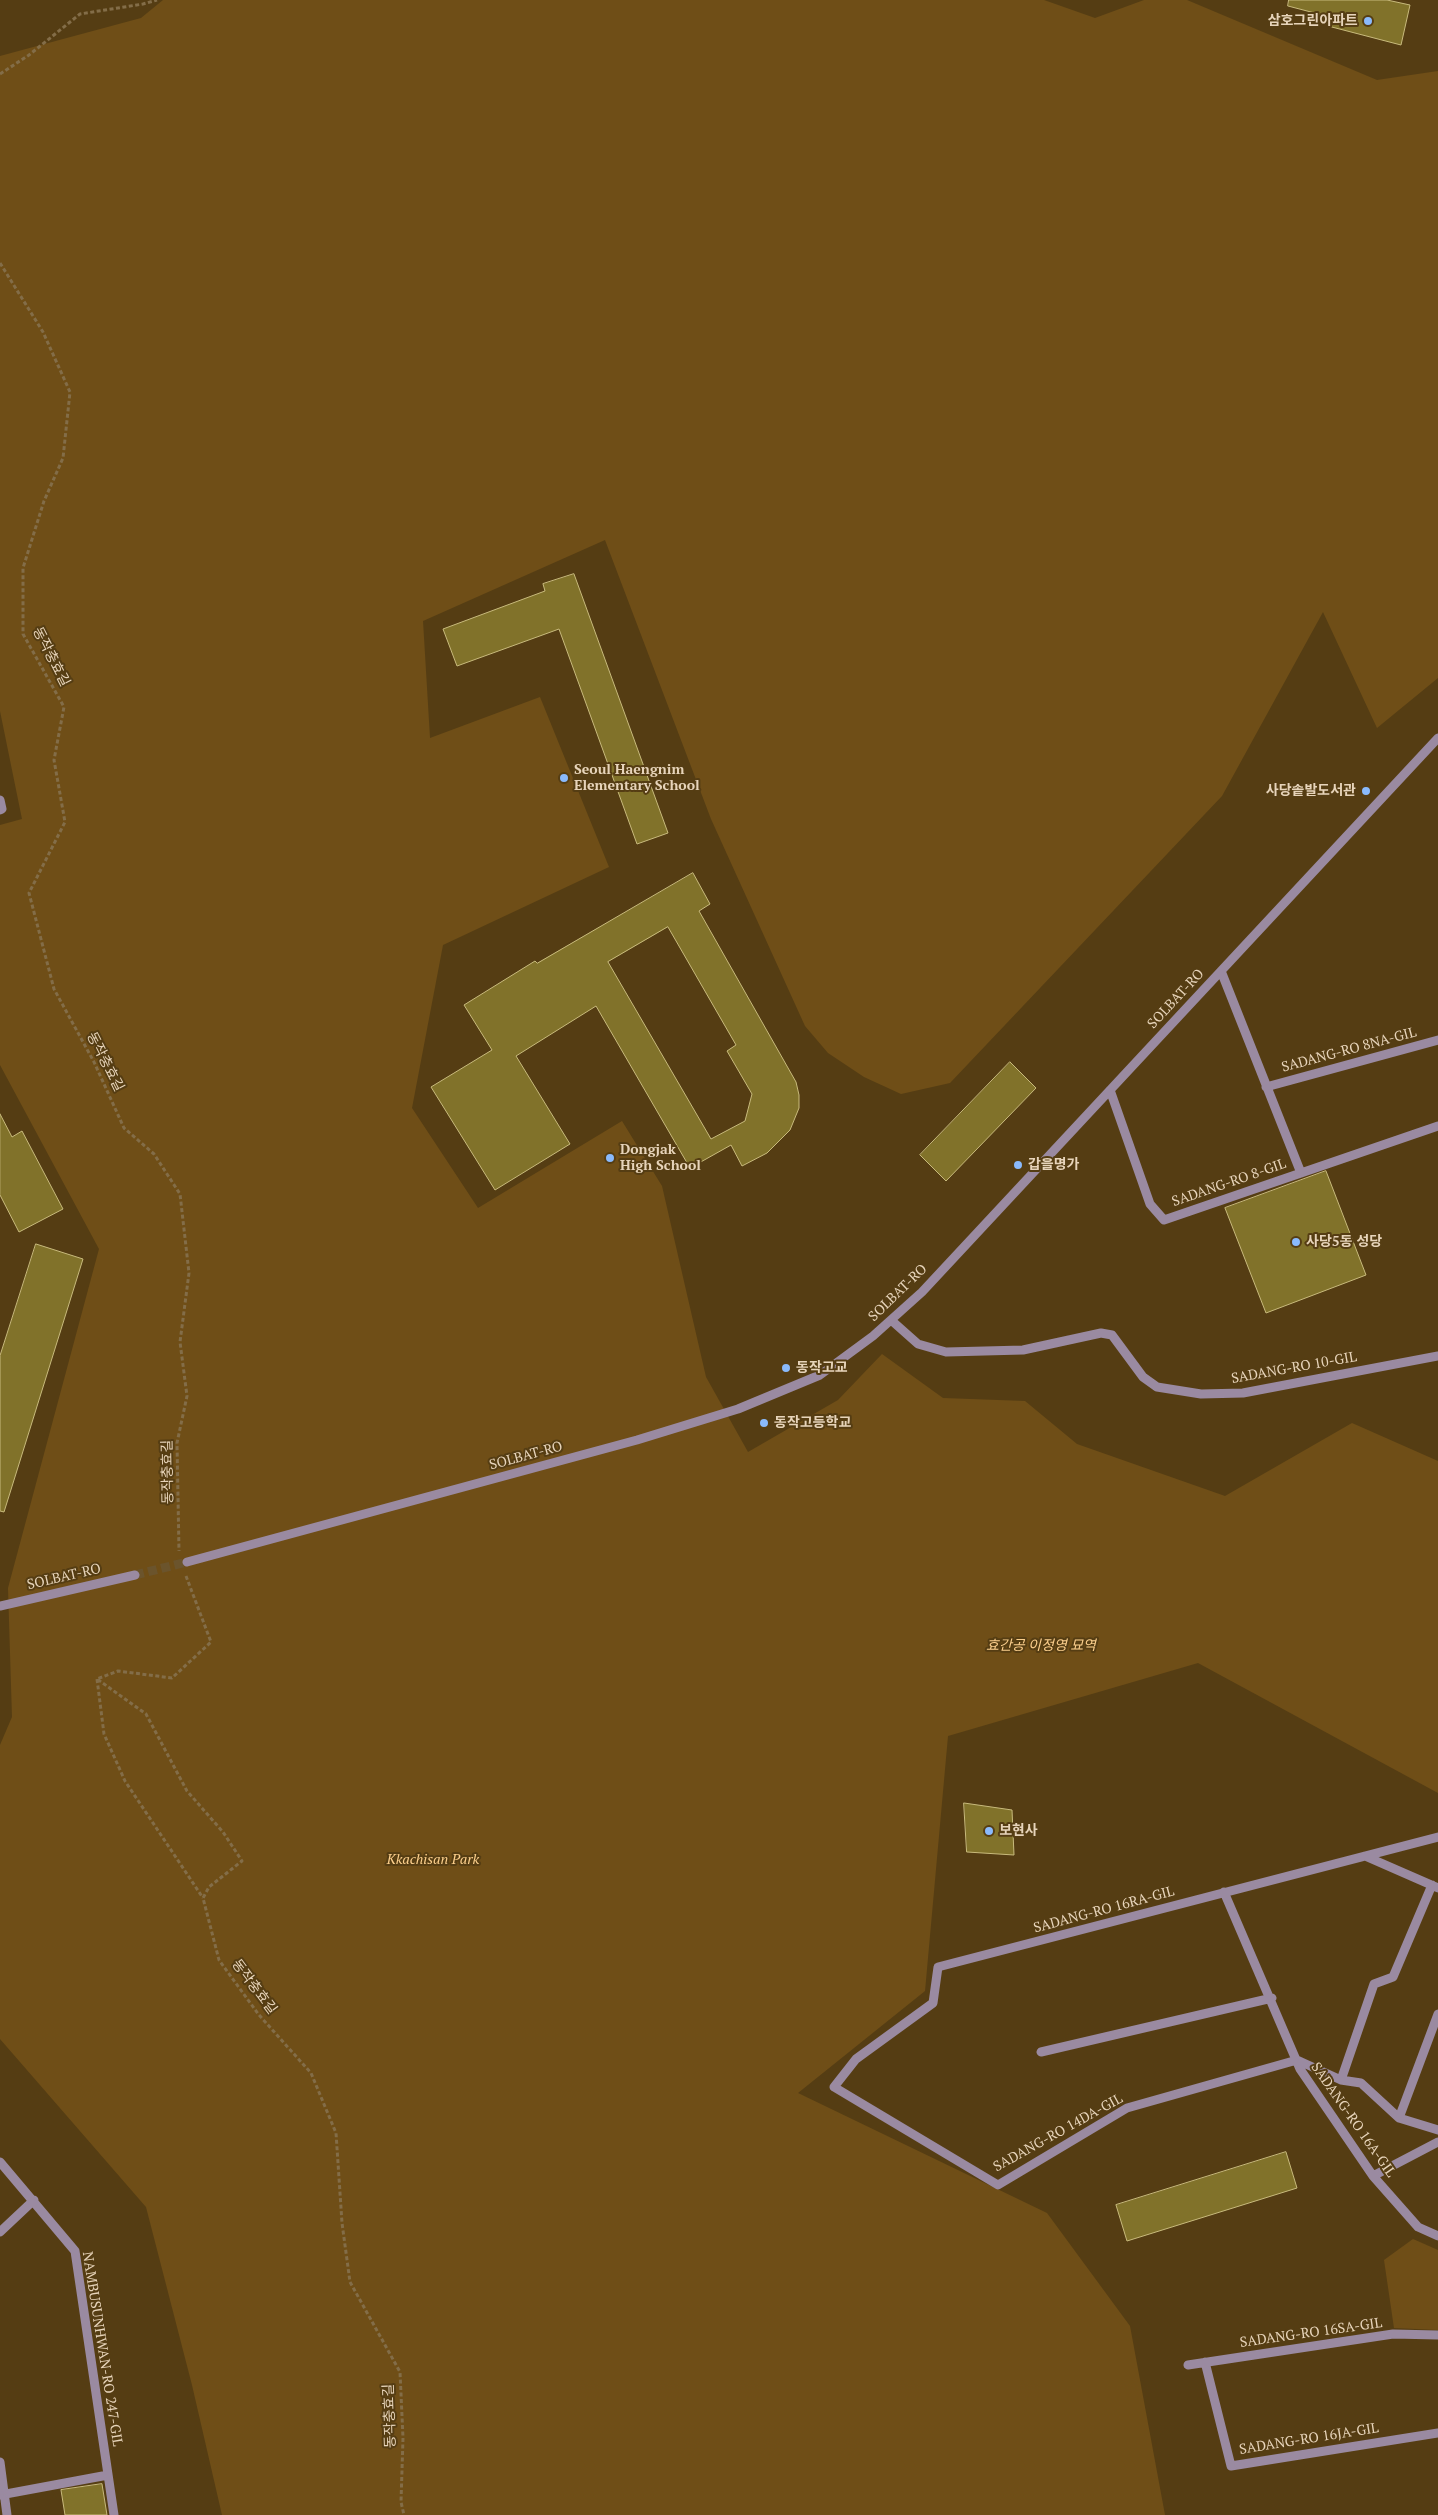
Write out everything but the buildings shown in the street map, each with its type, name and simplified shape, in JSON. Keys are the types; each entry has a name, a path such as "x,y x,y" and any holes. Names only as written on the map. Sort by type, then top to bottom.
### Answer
{"street":[{"name":"SOLBAT-RO","path":"183,1562 637,1440 738,1409 820,1375 891,1320 922,1292 1438,738"},
{"path":"0,800 2,809 0,810"},
{"name":"SADANG-RO 8NA-GIL","path":"1220,971 1301,1173"},
{"name":"SADANG-RO 8NA-GIL","path":"1266,1087 1438,1040"},
{"name":"SADANG-RO 8-GIL","path":"1110,1090 1150,1204 1164,1220 1438,1126"},
{"name":"SADANG-RO 10-GIL","path":"891,1320 918,1344 946,1352 1023,1350 1101,1332 1112,1335 1143,1377 1157,1387 1201,1394 1244,1393 1438,1356"},
{"name":"SOLBAT-RO","path":"0,1606 135,1575"},
{"name":"SADANG-RO 16RA-GIL","path":"834,2087 856,2059 933,2002 938,1967 1438,1836"},
{"path":"1342,2080 1374,1984 1393,1977 1435,1887 1365,1856"},
{"name":"SADANG-RO 16A-GIL","path":"1224,1892 1272,1998 1300,2069 1373,2176 1418,2227 1438,2236"},
{"path":"1041,2052 1272,1998"},
{"path":"1399,2118 1438,2014"},
{"path":"1297,2060 1342,2080 1361,2083 1399,2118 1438,2130"},
{"name":"SADANG-RO 14DA-GIL","path":"834,2087 998,2185 1127,2108 1297,2060"},
{"path":"1373,2176 1438,2142"},
{"name":"NAMBUSUNHWAN-RO 247-GIL","path":"0,2162 34,2200 74,2251 114,2515"},
{"path":"0,2232 34,2200"},
{"name":"SADANG-RO 16SA-GIL","path":"1188,2365 1393,2334 1438,2336"},
{"name":"SADANG-RO 16JA-GIL","path":"1205,2362 1231,2466 1438,2434"},
{"path":"0,2462 2,2495 7,2515"},
{"path":"2,2495 108,2475"}],"path":[{"path":"0,74 29,55 80,14 157,0"},
{"name":"동작충효길","path":"0,263 43,332 70,392 63,458 44,501 23,568 23,634 64,707 54,760 65,822 29,892 54,989 94,1062 124,1128 154,1154 180,1194 189,1273 180,1342 187,1396 177,1443 183,1562 211,1642 172,1678 118,1671 97,1679 104,1734 125,1781 203,1898 219,1960 259,2015 311,2073 336,2133 342,2223 350,2282 400,2372 403,2438 401,2502 404,2515"},
{"path":"97,1679 146,1714 187,1791 223,1832 242,1861 209,1887 203,1898"}],"green space":[{"name":"Kkachisan Park","path":"163,0 1044,0 1095,18 1144,0 1187,0 1377,80 1438,71 1438,678 1377,728 1323,612 1222,796 950,1083 901,1094 864,1077 828,1053 805,1026 711,819 605,540 423,621 430,738 540,697 609,867 443,945 412,1108 478,1208 622,1121 662,1186 706,1377 748,1452 838,1400 882,1354 943,1398 1025,1401 1077,1444 1225,1496 1352,1423 1438,1461 1438,1793 1198,1663 948,1736 925,1991 798,2093 1047,2213 1130,2326 1165,2515 222,2515 192,2385 146,2207 0,2039 0,1745 12,1717 8,1588 99,1249 0,1065 0,825 22,819 0,711 0,56 141,18"},
{"path":"1413,2239 1438,2250 1438,2330 1394,2328 1384,2260"}],"tunnel":[{"path":"135,1575 187,1562"}],"place":[{"name":"삼호그린아파트","path":"1368,21"},
{"name":"Seoul Haengnim Elementary School","path":"564,778"},
{"name":"사당솥발도서관","path":"1366,791"},
{"name":"Dongjak High School","path":"610,1158"},
{"name":"갑을명가","path":"1018,1165"},
{"name":"사당5동 성당","path":"1296,1242"},
{"name":"동작고교","path":"786,1368"},
{"name":"동작고등학교","path":"764,1423"},
{"name":"보현사","path":"989,1831"}],"park label":[{"name":"효간공 이정영 묘역","path":"1041,1646"}]}
